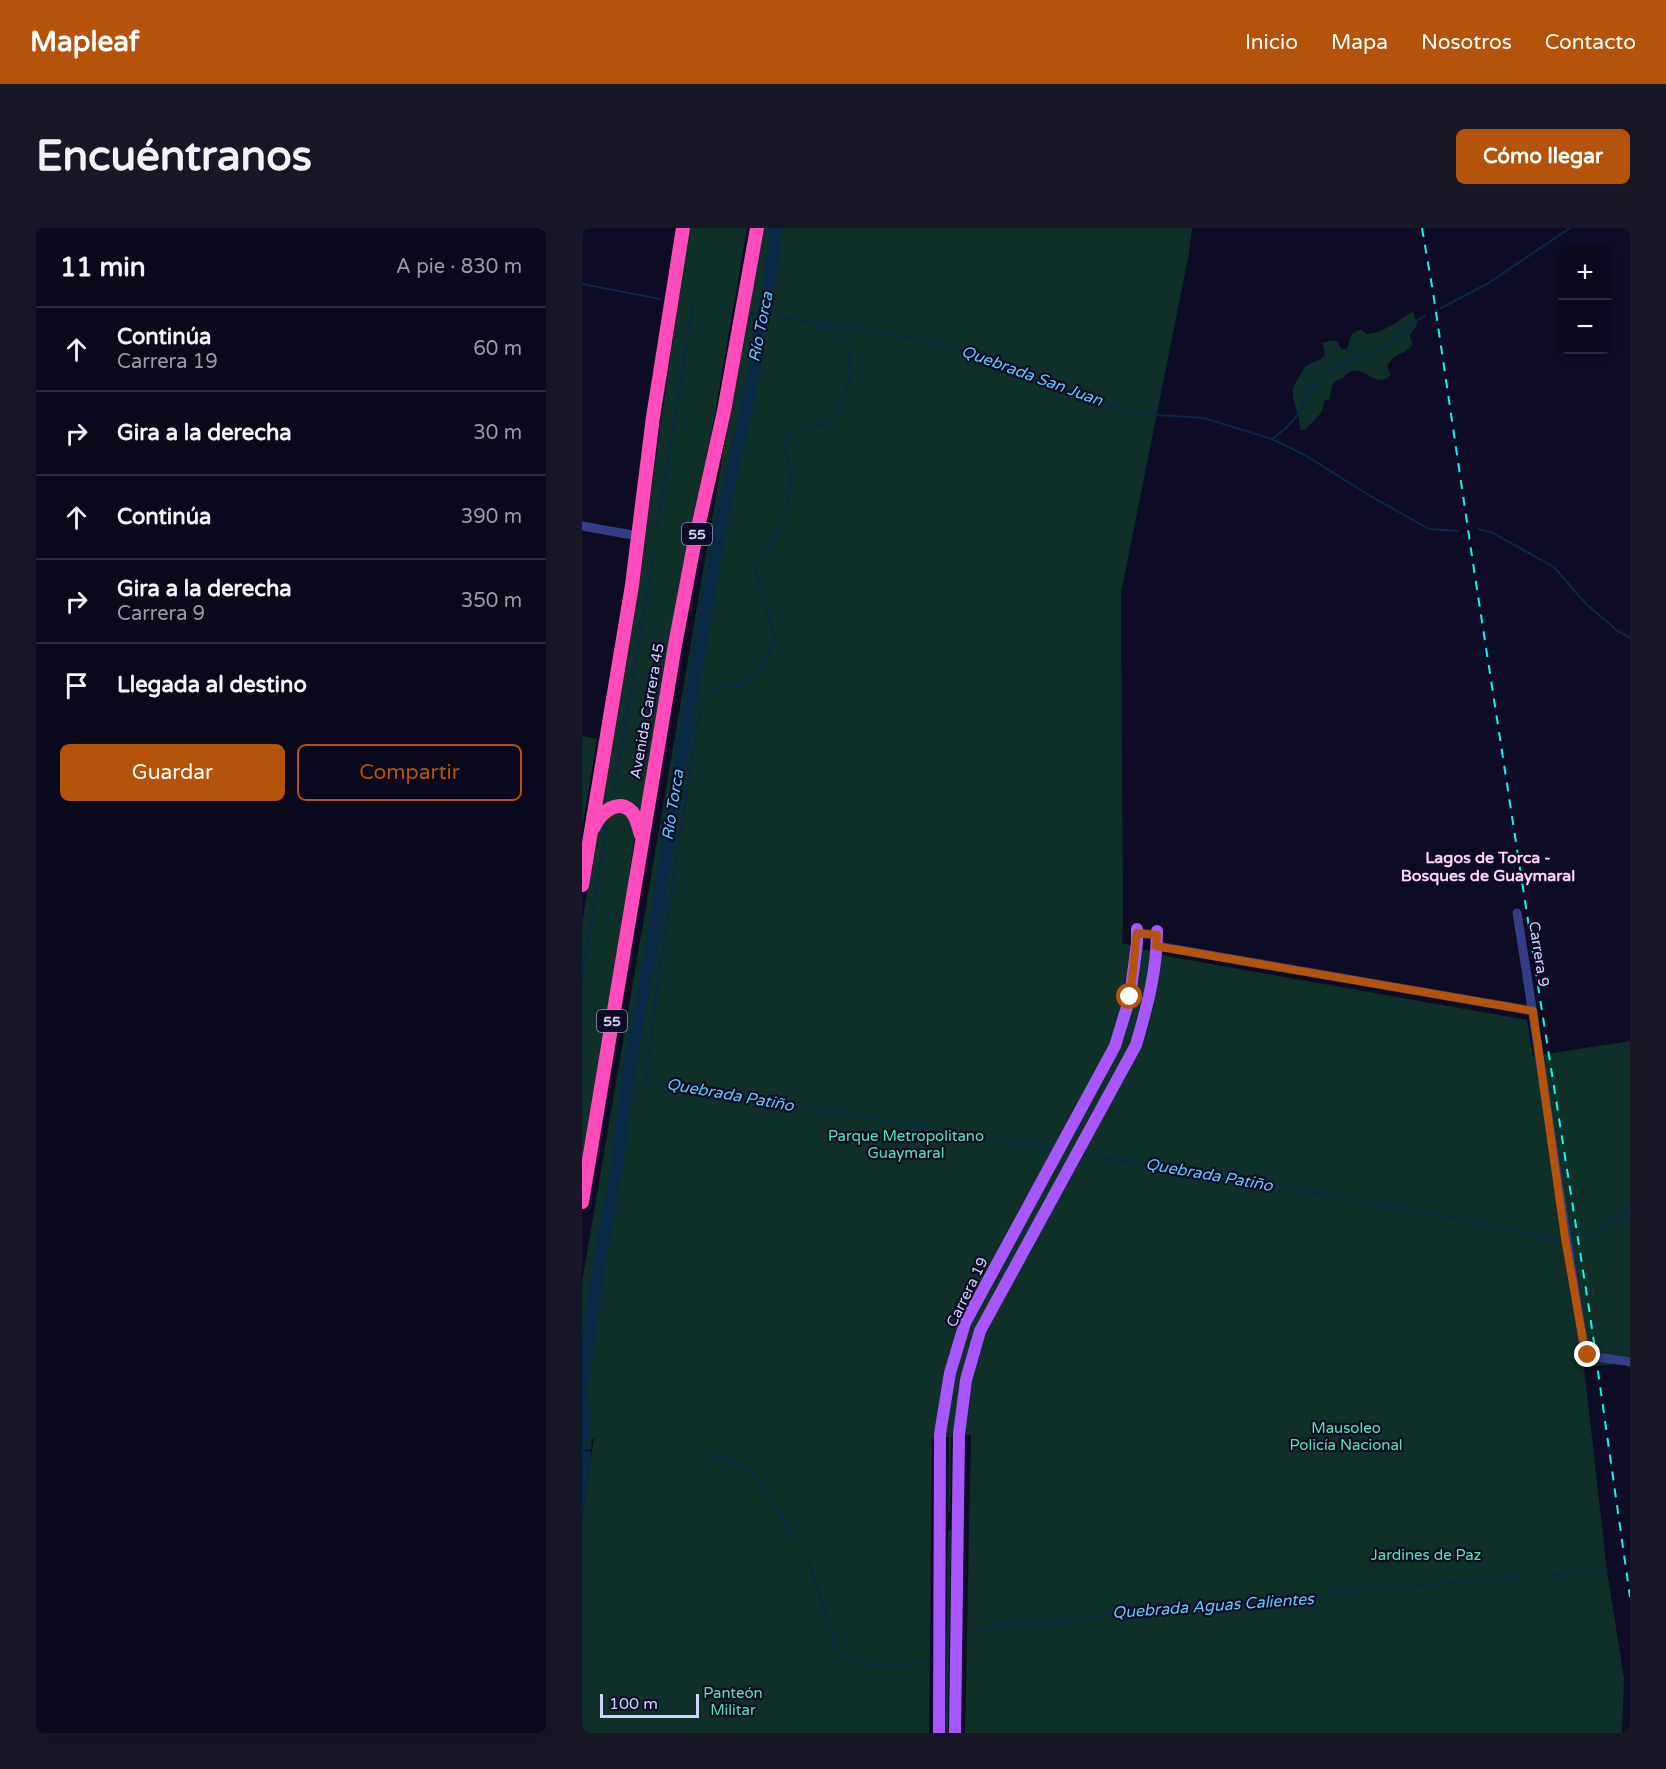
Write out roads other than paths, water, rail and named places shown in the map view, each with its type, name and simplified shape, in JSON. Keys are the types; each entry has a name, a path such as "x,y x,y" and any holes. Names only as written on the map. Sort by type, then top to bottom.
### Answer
{"highway":[{"path":"582,885 609,730 653,417 683,228"},
{"name":"Avenida Carrera 45","path":"582,1202 679,624 724,411 757,228"},
{"path":"591,832 601,814 608,808 616,807 633,813 642,840"}],"main road":[{"name":"Carrera 19","path":"939,1733 940,1434 950,1374 965,1323 1115,1046 1130,997 1137,931"},
{"name":"Carrera 19","path":"955,1733 959,1434 966,1380 980,1331 1136,1045 1150,998 1157,937"}],"street":[{"path":"582,526 638,536"},
{"name":"Carrera 9","path":"1517,913 1565,1238 1585,1352 1596,1358 1612,1358 1630,1362"},
{"path":"1137,931 1157,937 1533,1011"}],"water":[{"path":"582,1450 592,1452 582,1518"}],"waterway":[{"name":"Río Torca","path":"582,1384 601,1251 617,1169 628,1076 655,928 679,769 722,517 755,368 760,326 767,306 776,228"},
{"name":"Quebrada San Juan","path":"1441,308 1487,284 1570,228"},
{"name":"Quebrada San Juan","path":"582,230 582,238"},
{"name":"Quebrada San Juan","path":"582,284 660,299"},
{"path":"657,529 693,305"},
{"name":"Quebrada San Juan","path":"753,313 931,341 993,359 1066,392 1141,414 1204,418 1272,439 1305,455 1429,529 1457,531"},
{"name":"Quebrada San Juan","path":"1272,439 1297,416 1307,396 1322,375 1387,345 1425,316"},
{"name":"Quebrada Patiño","path":"820,325 848,344 851,376 833,423 799,430 783,439 791,477 786,514 772,543 754,565 775,639 762,668 742,684 711,690 697,725 659,972 646,1081 1054,1149"},
{"name":"Quebrada San Juan","path":"1478,529 1491,532 1554,567 1587,605 1616,630 1630,638"},
{"path":"614,793 654,551"},
{"path":"582,978 607,828"},
{"name":"Quebrada Patiño","path":"1081,1154 1437,1214 1548,1238 1562,1237"},
{"name":"Quebrada Patiño","path":"1568,1236 1591,1235 1630,1210"},
{"name":"Río Torca","path":"582,1395 585,1417 582,1445"},
{"name":"Quebrada Aguas Calientes","path":"706,1453 751,1469 797,1542"},
{"name":"Quebrada Aguas Calientes","path":"809,1561 836,1649 847,1658 860,1662 897,1667 924,1662"},
{"path":"1545,1575 1607,1571"},
{"name":"Quebrada Aguas Calientes","path":"975,1632 994,1626 1055,1623 1132,1610 1311,1601 1344,1590 1523,1577"}],"railway":[{"path":"1422,228 1590,1315 1630,1597"}],"district":[{"name":"Lagos de Torca - Bosques de Guaymaral","path":"1488,867"}],"park label":[{"name":"Parque Metropolitano Guaymaral","path":"906,1144"},
{"name":"Mausoleo Policía Nacional","path":"1346,1436"},
{"name":"Jardines de Paz","path":"1426,1555"},
{"name":"Panteón Militar","path":"733,1702"}]}
